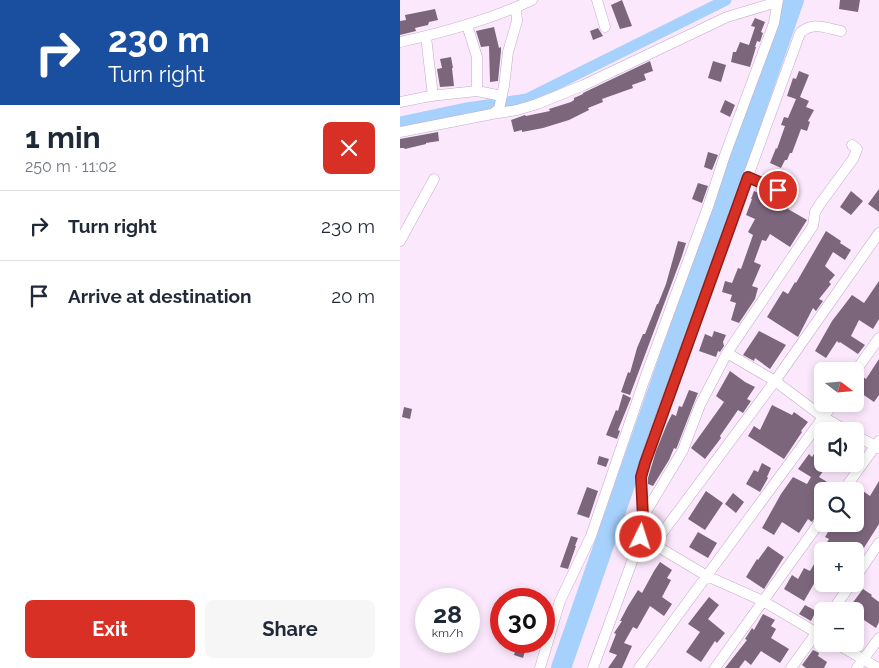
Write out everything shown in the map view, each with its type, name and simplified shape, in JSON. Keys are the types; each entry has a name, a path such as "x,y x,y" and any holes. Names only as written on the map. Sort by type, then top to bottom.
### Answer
{"street":[{"path":"400,42 443,33 516,8 532,0"},
{"path":"596,0 605,27"},
{"path":"400,102 477,91 499,105 517,110 584,85 728,17 778,1 774,23 644,381 591,536 560,601 540,668"},
{"path":"499,105 504,86 508,52 517,21 516,8"},
{"path":"467,25 477,57 477,91"},
{"path":"593,668 641,537 643,517 641,477 649,449 800,33 810,26 841,31"},
{"path":"426,36 433,96"},
{"path":"400,132 499,105"},
{"path":"643,517 683,450 700,405 727,353 813,226 815,212 856,152 857,149 852,145"},
{"path":"748,177 778,190"},
{"path":"400,241 434,179"},
{"path":"654,544 775,380 879,233"},
{"path":"862,362 879,338"},
{"path":"727,353 775,380 833,422"},
{"path":"639,668 827,412"},
{"path":"849,482 878,445 864,439"},
{"path":"715,668 814,530"},
{"path":"641,537 707,576 763,601 814,627"},
{"path":"864,565 879,543"},
{"path":"861,664 879,638"},
{"path":"791,668 814,640"},
{"path":"847,652 861,664 878,668"}],"building":[{"path":"622,0 632,26 620,29 611,5"},
{"path":"840,0 860,0 858,12 839,9"},
{"path":"435,9 438,20 415,28 416,31 400,35 400,21 406,20 405,15"},
{"path":"755,18 765,22 760,42 757,41 755,47 750,67 731,62 733,52 736,52 740,42 749,45 755,27 751,26"},
{"path":"494,27 501,51 498,81 490,82 489,46 481,47 476,31"},
{"path":"598,28 603,36 593,40 590,31"},
{"path":"451,57 454,86 440,87 437,69 442,68 440,59"},
{"path":"650,61 653,71 644,74 646,80 632,85 633,88 602,99 603,102 588,108 589,110 569,120 543,128 514,132 511,120 525,115 550,111 549,109 571,102 583,93"},
{"path":"713,61 726,65 721,82 708,78"},
{"path":"799,71 809,75 800,97 809,101 806,107 814,110 808,121 810,122 807,131 801,129 792,153 790,153 781,168 770,163 785,126 781,125 784,117 788,118 796,99 787,96 793,78 796,79"},
{"path":"725,100 735,105 730,117 720,112"},
{"path":"438,132 439,141 405,149 400,148 400,139"},
{"path":"708,152 718,155 712,170 704,167"},
{"path":"698,183 708,186 702,203 692,199"},
{"path":"879,189 879,212 868,204"},
{"path":"754,191 774,200 776,196 791,203 788,209 807,220 790,247 770,234 766,241 762,240 754,262 761,265 752,286 758,288 755,299 739,323 731,320 736,303 730,301 732,295 722,292 725,281 732,283 738,268 741,269 753,235 748,232 755,219 746,215"},
{"path":"851,191 863,201 851,215 840,207"},
{"path":"826,231 851,250 845,260 833,252 825,266 835,275 829,282 831,284 819,299 823,301 816,311 813,308 798,337 767,317 783,291 788,294 796,283"},
{"path":"678,241 686,243 682,256 630,395 621,392 628,372 630,373 637,348 643,334 645,334 666,284"},
{"path":"879,281 879,319 873,329 859,320 851,336 865,345 858,354 837,341 826,358 815,351 832,321 852,295 864,303"},
{"path":"714,331 726,335 723,342 724,346 720,352 718,351 716,357 699,351 705,334 712,337"},
{"path":"759,331 786,345 770,369 755,358 754,361 743,355"},
{"path":"879,359 879,395 874,402 864,395 864,378 866,379"},
{"path":"730,371 755,387 747,399 751,401 743,413 738,410 720,436 721,438 705,459 691,448 724,402 716,396"},
{"path":"689,390 698,393 677,447 676,449 674,448 653,486 648,484 656,451 667,424 672,414 676,416 679,406 682,407"},
{"path":"623,394 631,398 618,430 620,431 617,439 606,435 616,410 618,411"},
{"path":"772,405 792,415 794,412 808,422 784,459 748,436 754,426 760,430"},
{"path":"404,407 412,409 410,419 402,417"},
{"path":"809,454 812,457 814,454 814,472 822,472 819,477 827,482 814,482 814,519 812,522 808,519 799,533 782,522 774,535 762,528 793,477 807,484 811,477 798,469"},
{"path":"599,456 609,459 606,467 597,464"},
{"path":"762,463 771,468 760,492 746,484 754,470 758,472"},
{"path":"879,481 879,524 864,548 864,542 827,542 829,539 825,537 828,532 864,532 864,492 870,496"},
{"path":"587,487 598,491 589,518 577,514"},
{"path":"706,491 723,503 705,530 688,519"},
{"path":"733,493 744,502 736,513 725,504"},
{"path":"698,532 717,543 708,558 689,547"},
{"path":"571,536 578,538 568,569 560,567"},
{"path":"768,546 784,557 764,589 746,577"},
{"path":"660,562 672,570 667,578 671,580 662,597 672,604 664,616 650,606 637,629 633,627 624,643 632,646 622,668 608,668 617,655 609,652 616,634 614,633 638,590 642,593"},
{"path":"814,564 814,584 804,601 784,589 792,575 798,579 804,568 810,571"},
{"path":"864,590 879,602 879,622 876,628 864,620 864,602 853,602 861,592 864,592"},
{"path":"709,597 719,605 708,619 725,633 717,643 715,641 701,662 686,652 700,632 688,624"},
{"path":"805,605 814,610 811,621 799,614"},
{"path":"763,614 775,620 771,626 776,629 771,638 789,649 780,663 761,651 751,665 745,660 739,668 725,668 747,640 745,639 752,628 754,630"},
{"path":"813,650 819,653 818,656 827,662 824,668 806,668 802,665"},
{"path":"515,653 524,653 523,658 514,655"}],"waterway":[{"path":"400,122 467,108 527,99 726,0"},
{"path":"561,668 794,0"}],"route":[{"path":"641,537 643,517 641,477 649,449 748,177 778,190"}]}
